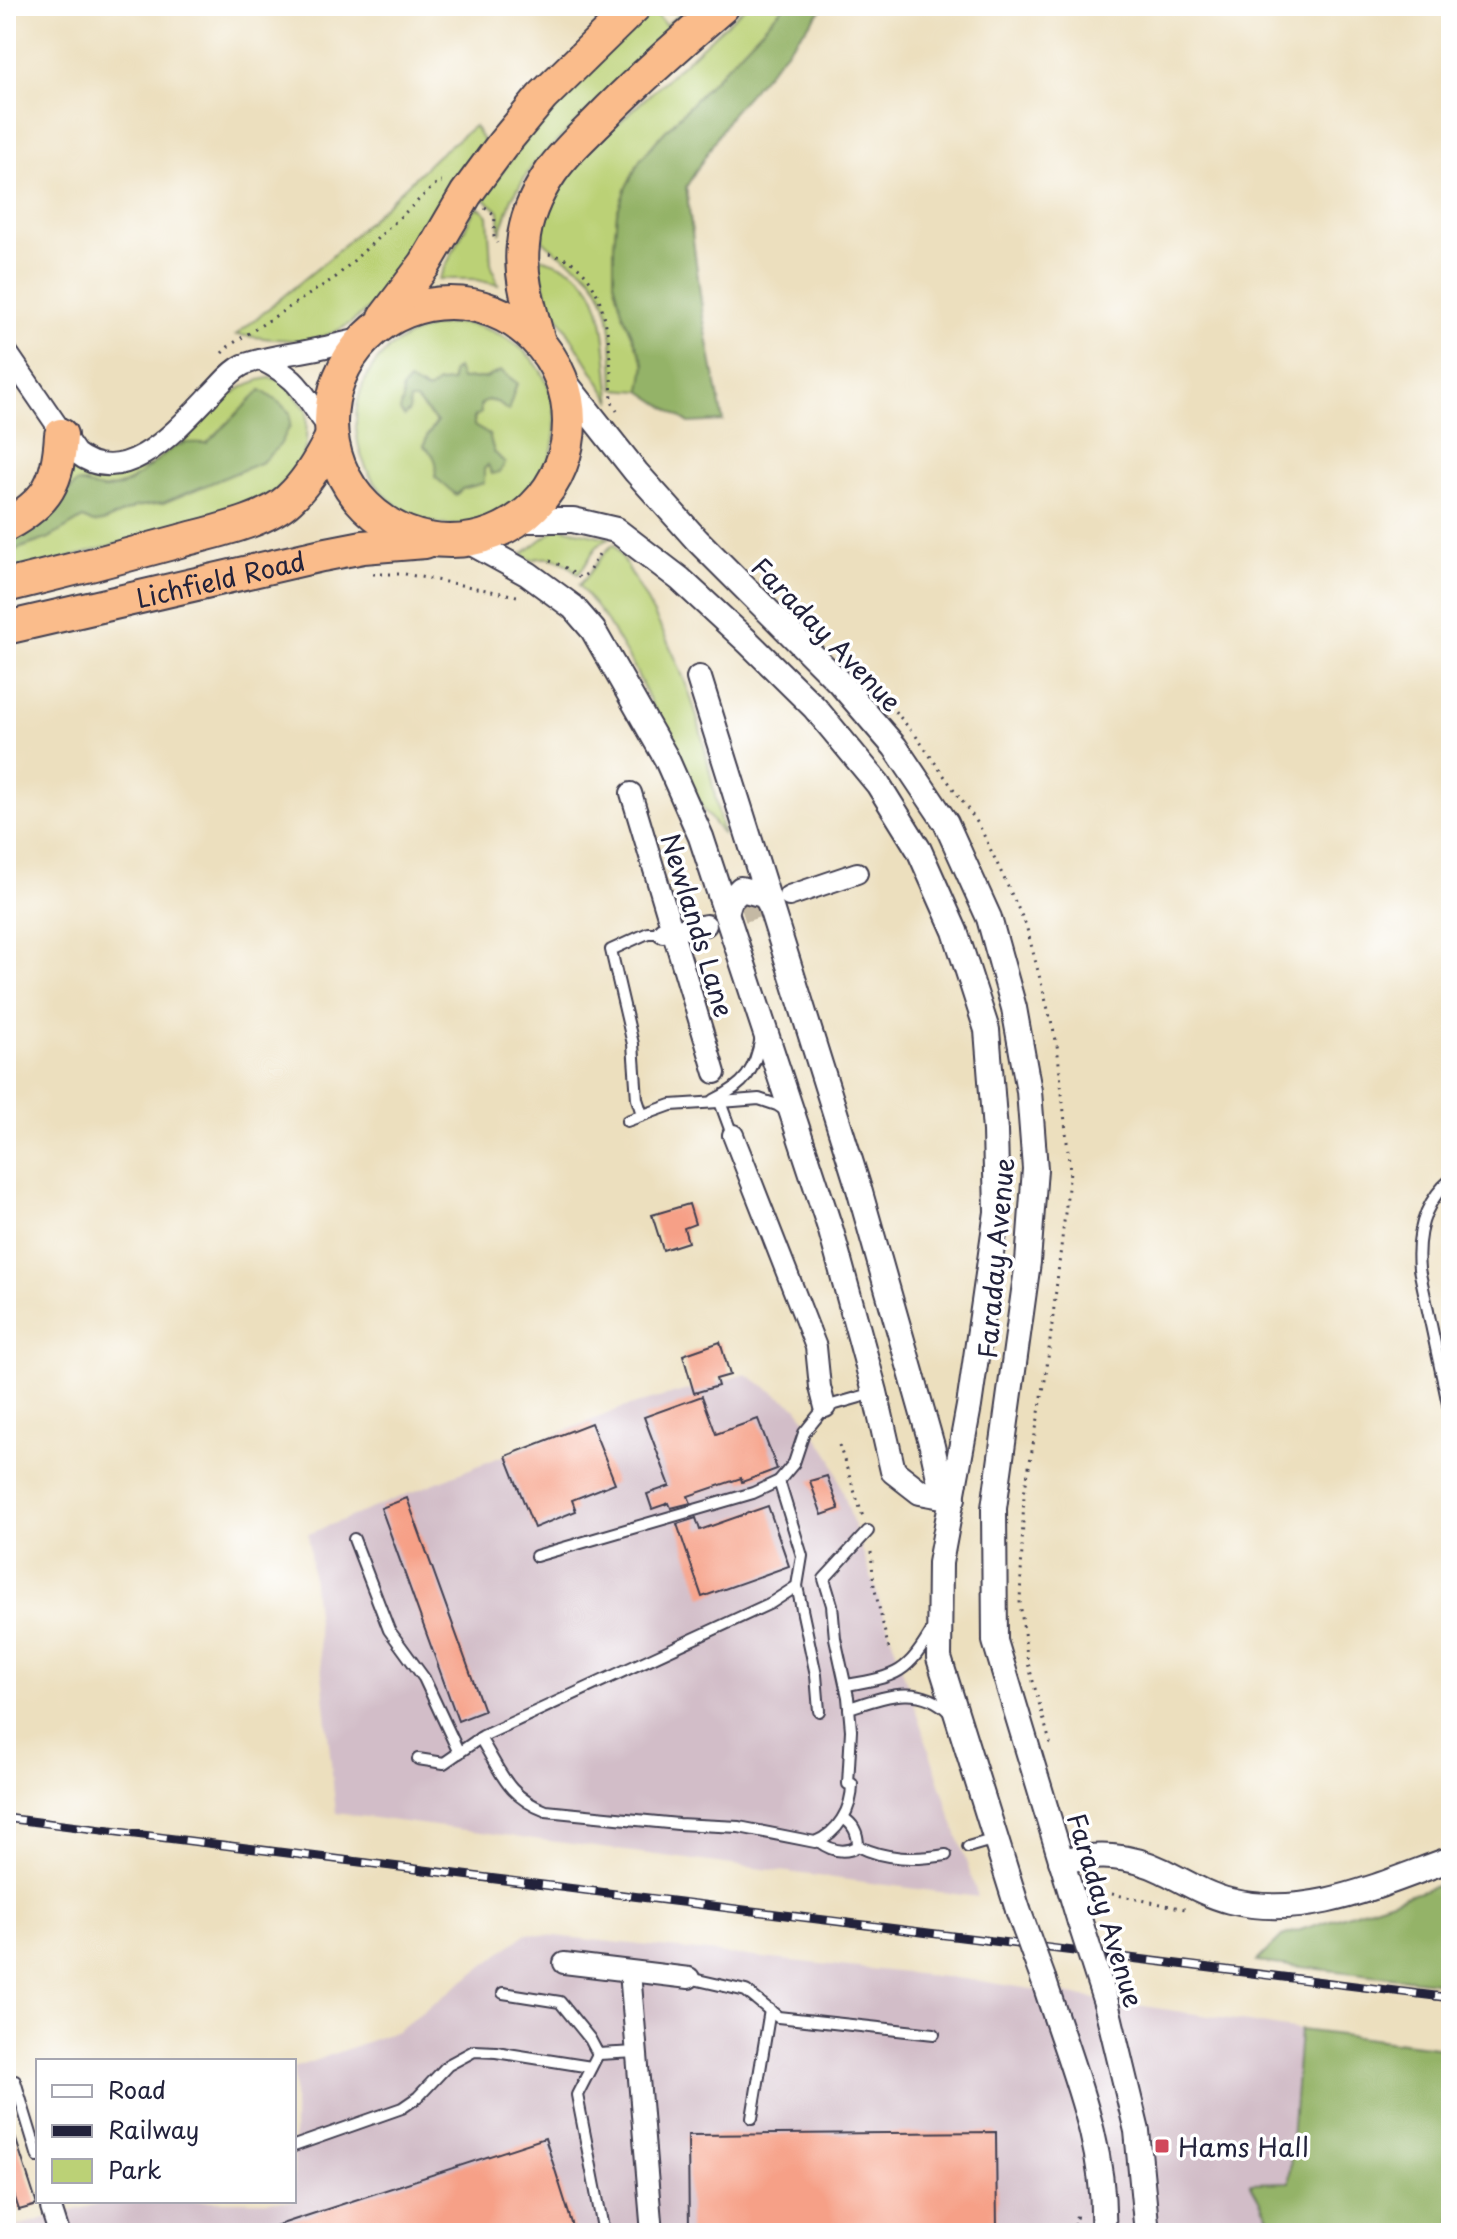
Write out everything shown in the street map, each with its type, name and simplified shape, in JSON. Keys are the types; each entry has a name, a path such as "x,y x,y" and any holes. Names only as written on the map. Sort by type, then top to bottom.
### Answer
{"highway":[{"path":"369,334 385,320 417,306 441,302 466,303 492,310 519,324 539,342 560,376 569,416 567,444 560,468 535,506 496,532 468,541 436,541 401,530 372,512 354,494 344,477 330,433 333,393 345,363 425,264 466,194 503,144 542,97 635,6"},
{"path":"539,342 528,300 522,249 535,201 569,150 626,92 723,6"},
{"name":"Lichfield Road","path":"6,586 80,569 226,528 273,511 305,481 330,433"},
{"path":"6,525 29,511 49,491 60,461 61,435"},
{"name":"Lichfield Road","path":"6,628 322,555 363,547 436,541"}],"street":[{"path":"6,351 76,453 95,465 117,465 144,454 186,421 229,375 242,366 369,334"},
{"path":"261,360 298,383 330,433"},
{"name":"Faraday Avenue","path":"560,376 636,472 688,530 839,682 895,747 946,823 989,918 1016,1022 1029,1091 1035,1169 1028,1262 994,1508 995,1641 1106,2003 1137,2131 1147,2233"},
{"name":"Faraday Avenue","path":"518,520 573,520 621,533 680,579 815,708 878,784 919,850 955,931 987,1030 995,1131 997,1212 981,1327 948,1497 940,1563 939,1658 1018,1910 1088,2114 1103,2189 1103,2233"},
{"path":"468,541 535,580 573,607 593,630 666,758 701,837 716,919 764,1023 831,1231 893,1471 920,1492 948,1497"},
{"name":"Faraday Avenue","path":"699,678 779,898 948,1497"},
{"name":"Newlands Lane","path":"631,793 667,932 715,1073"},
{"path":"667,932 716,919 741,889 779,898 857,873"},
{"path":"732,1132 816,1347 825,1407"},
{"path":"1061,1861 1107,1855 1130,1859 1159,1869 1207,1894 1233,1902 1269,1906 1336,1900 1451,1859"},
{"path":"564,1963 689,1978"},
{"path":"630,1972 652,2233"},
{"path":"50,2205 59,2233"}],"lane":[{"path":"642,1114 637,1099 633,1044 611,950 648,933 667,932"},
{"path":"714,1102 735,1090 749,1074 758,1055 764,1023"},
{"path":"627,1121 671,1105 759,1099 777,1105 794,1117"},
{"path":"714,1102 732,1132"},
{"path":"1451,1179 1429,1205 1417,1246 1451,1418"},
{"path":"536,1556 753,1493 779,1481 794,1463 804,1433 825,1407 875,1392"},
{"path":"779,1481 802,1556 797,1586 816,1675 819,1711"},
{"path":"818,1841 843,1818 852,1799 852,1784 848,1784 847,1685 824,1579 868,1531"},
{"path":"354,1539 389,1630 424,1678 459,1753"},
{"path":"418,1759 444,1763 480,1738 771,1603 797,1586"},
{"path":"847,1685 880,1679 902,1670 915,1657 939,1614"},
{"path":"849,1708 910,1693 932,1699 947,1709 959,1724"},
{"path":"480,1738 506,1785 529,1804 546,1811 739,1827 818,1841 834,1850 850,1851 858,1846"},
{"path":"843,1818 858,1836 858,1846"},
{"path":"968,1847 995,1839"},
{"path":"858,1846 875,1855 901,1858 946,1855"},
{"path":"689,1978 746,1991 778,2017 934,2034"},
{"path":"503,1993 560,2002 598,2054"},
{"path":"752,2118 770,2010"},
{"path":"296,2145 402,2108 418,2097 448,2065 474,2051 591,2067"},
{"path":"598,2054 637,2052"},
{"path":"598,2054 577,2095 604,2233"},
{"path":"15,2081 36,2150"}],"path":[{"path":"220,356 229,346 336,277 438,182 452,185"},
{"path":"480,204 495,216 494,237 500,248"},
{"path":"541,251 568,260 585,276 595,292 606,320 612,402 618,412"},
{"path":"368,574 405,574 521,598 527,595 544,563 550,561 563,566 580,578 588,573 598,553 621,533"},
{"path":"868,681 890,702 916,735 979,825 1026,925 1057,1044 1070,1171 1046,1375 1024,1494 1020,1602 1028,1663 1055,1757"},
{"path":"839,1445 868,1531 874,1586 889,1650"},
{"path":"1112,1894 1203,1914 1207,1894"},
{"path":"1074,2233 1076,2217"}],"shaded area":[{"path":"746,1374 798,1408 832,1459 978,1897 336,1813 308,1534 622,1408"},
{"path":"527,1933 973,1980 1300,2030 1451,2049 1451,2233 6,2233 6,2229 101,2203 296,2203 296,2067 397,2031"}],"green space":[{"path":"683,6 696,6 533,165 512,198 500,234 499,211 484,199 540,122 582,74 651,7 665,25 679,15"},
{"path":"746,6 784,6 640,160 617,213 614,281 623,314 645,365 641,391 614,389 611,328 603,297 587,273 542,239 548,215 559,192 588,151"},
{"path":"784,6 825,6 732,113 686,187 703,316 723,421 689,423 641,391 645,365 623,314 614,281 617,213 640,160"},
{"path":"474,126 484,142 401,270 367,309 348,325 327,335 303,340 236,335 330,258 438,155"},
{"path":"476,207 488,216 491,263 498,285 472,279 439,279"},
{"path":"541,258 575,272 587,283 595,297 604,332 612,402 548,300 539,265"},
{"path":"462,323 481,327 508,339 531,358 542,373 554,407 554,443 541,477 521,499 503,512 482,521 449,525 409,513 388,498 372,479 356,433 357,408 363,384 375,363 394,345 434,326","holes":["501,371 517,383 508,410 497,402 487,400 475,418 474,426 489,435 494,452 505,463 489,464 484,469 484,483 462,489 456,494 435,477 438,467 427,436 437,423 416,400 409,400 400,411 404,399 421,386 427,391 461,379 486,378"]},
{"path":"457,368 461,379 486,378 501,371 517,383 508,411 497,402 488,400 480,405 481,413 474,417 474,426 489,435 494,452 505,463 500,472 492,474 488,465 484,469 484,483 462,489 456,495 435,477 435,460 424,446 437,422 416,400 410,400 409,411 404,416 400,411 402,389 409,381 427,391 438,383 452,382 452,373"},
{"path":"269,378 282,380 307,410 306,445 301,462 275,492 228,512 6,576 6,553 49,538 83,518 103,522 135,507 163,503 262,462 207,443 180,444 231,394"},
{"path":"261,390 290,413 290,426 280,445 262,462 163,503 135,507 103,522 93,523 83,518 49,538 6,553 6,541 45,513 77,483 102,489 123,485 174,447 207,443"},
{"path":"67,464 78,472 99,479 118,477 153,465 132,479 111,487 94,489 86,483 77,483 45,513"},
{"path":"558,527 609,538 598,545 578,574 556,560 531,560 521,555"},
{"path":"614,544 673,652 691,698 723,835 700,805 633,665 606,620 579,585"},
{"path":"1451,1881 1451,1984 1256,1962 1282,1936"},
{"path":"1300,2030 1451,2049 1451,2233 1277,2231 1250,2183 1289,2182"}],"building":[{"path":"689,1204 695,1224 684,1228 688,1242 663,1250 652,1215"},
{"path":"720,1342 730,1375 716,1379 718,1386 694,1393 683,1355"},
{"path":"702,1396 716,1434 758,1419 777,1469 688,1496 691,1503 671,1508 669,1503 652,1509 647,1494 670,1486 644,1417"},
{"path":"591,1423 615,1483 572,1500 576,1511 534,1528 506,1456"},
{"path":"827,1476 839,1509 822,1515 810,1481"},
{"path":"407,1498 484,1711 458,1721 381,1508"},
{"path":"768,1506 789,1566 702,1597 677,1524 696,1518 700,1530"},
{"path":"6,2118 9,2118 37,2205 19,2210 6,2170"},
{"path":"996,2132 997,2233 689,2233 688,2135"},
{"path":"545,2138 575,2233 263,2233 263,2230"}],"tunnel":[{"path":"714,922 782,899"}],"railway":[{"path":"6,1818 1451,1998"}],"place":[{"name":"Hams Hall","path":"1162,2146"}]}
